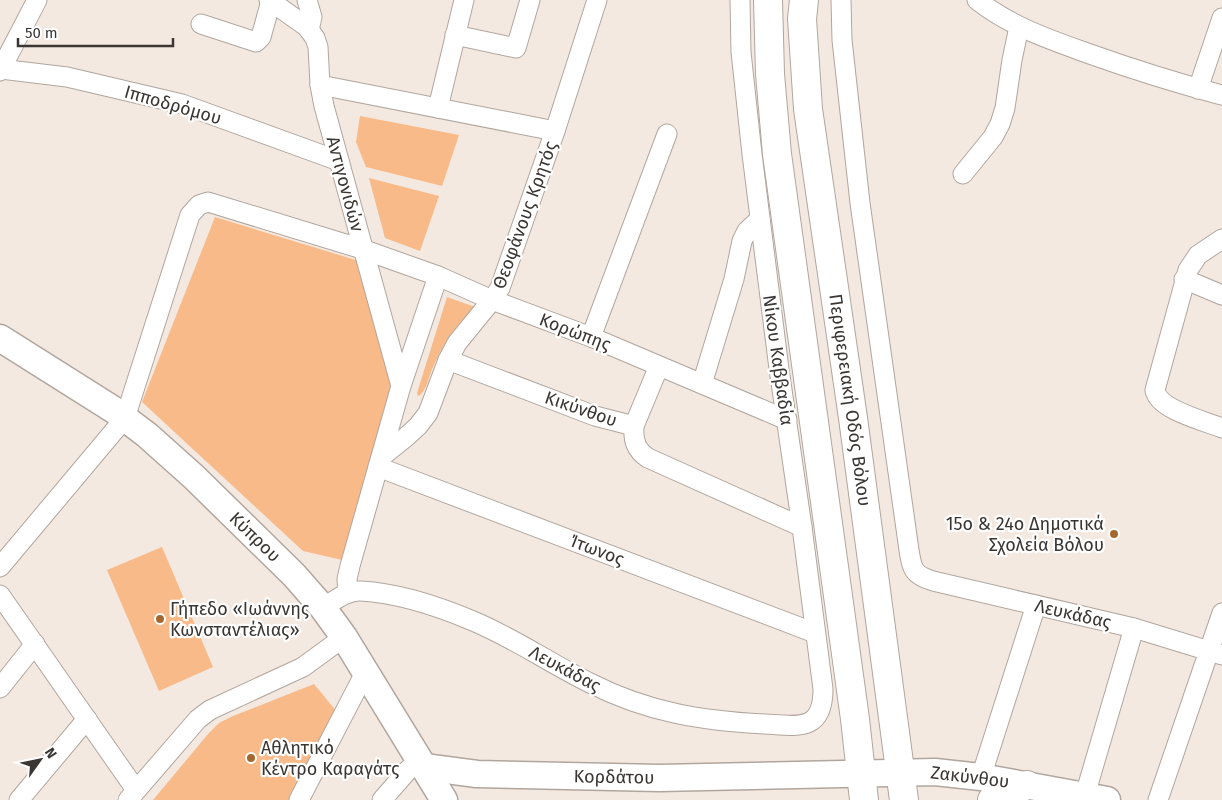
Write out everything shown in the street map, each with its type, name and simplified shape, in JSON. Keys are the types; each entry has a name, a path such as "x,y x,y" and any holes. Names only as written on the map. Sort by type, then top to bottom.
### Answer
{"main road":[{"path":"768,0 770,74 778,154 863,787"},
{"name":"Περιφερειακή Οδός Βόλου","path":"804,0 802,19 808,109 853,418 904,800"},
{"path":"986,788 1027,785"}],"street":[{"path":"0,70 37,0"},
{"path":"201,24 256,42 262,36 270,1 309,30 312,17 307,0"},
{"path":"438,108 464,0"},
{"path":"455,35 516,48 530,0"},
{"name":"Θεοφάνους Κρητός","path":"380,462 418,426 428,413 448,360 462,336 492,300 505,275 555,131 597,0"},
{"name":"Νίκου Καββαδία","path":"740,0 741,52 760,219 823,689 821,710 816,718"},
{"name":"Λευκάδας","path":"841,0 842,40 860,203 909,550 916,574 922,578 1134,628 1216,653"},
{"path":"977,0 1019,27 1040,36 1155,77 1222,95"},
{"path":"1198,89 1222,18"},
{"path":"963,174 969,164 993,137 1000,124 1005,108 1019,27"},
{"name":"Αντιγονιδών","path":"309,30 317,41 320,85 362,249 402,386"},
{"name":"Ιπποδρόμου","path":"0,70 67,76 182,104 339,161"},
{"path":"320,85 555,131"},
{"path":"591,337 667,134"},
{"name":"Κορώπης","path":"125,418 190,215 199,205 208,202 362,249 438,276 492,300 591,337 787,420"},
{"path":"702,384 734,279 742,241 747,231 760,219"},
{"path":"1222,238 1198,255 1188,270 1156,384 1156,396 1160,401 1170,407 1222,428"},
{"path":"323,608 348,593 347,579 350,566 402,386 438,276"},
{"path":"1184,279 1222,295"},
{"name":"Κύπρου","path":"0,338 125,418 147,435 194,477 294,575 323,608 344,637 444,800"},
{"name":"Κικύνθου","path":"448,360 595,416 634,426 635,445 648,458 802,527"},
{"path":"634,426 659,366"},
{"path":"0,566 125,418"},
{"name":"Ίτωνος","path":"380,462 816,633"},
{"name":"Λευκάδας","path":"348,593 361,591 394,596 457,614 490,628 592,684 634,702 667,712 718,720 798,726 816,718"},
{"path":"0,594 87,719 132,795 198,719 210,710 303,667 344,637"},
{"path":"986,788 1036,605"},
{"path":"1158,800 1216,653 1222,613"},
{"path":"1096,798 1134,628"},
{"path":"0,688 34,644"},
{"path":"299,800 366,671"},
{"path":"19,800 87,719"},
{"path":"382,800 409,769 424,767"},
{"name":"Κορδάτου","path":"424,767 477,774 659,778 863,787"},
{"name":"Ζακύνθου","path":"863,787 901,772 935,772 986,788"},
{"name":"Ζακύνθου","path":"1027,785 1096,798"}],"shaded area":[{"path":"360,116 459,135 442,186 366,167 356,142"},
{"path":"369,178 439,196 420,251 385,238"},
{"path":"215,217 359,261 396,386 342,560 303,551 142,402"},
{"path":"447,297 475,307 449,337 435,363 425,389 418,396 417,393"},
{"name":"Γήπεδο «Ιωάννης Κωνσταντέλιας»","path":"162,547 213,667 159,691 107,570"},
{"name":"Αθλητικό Κέντρο Καραγάτς","path":"314,684 337,712 292,800 153,800 219,723"}],"place":[{"name":"15ο & 24ο Δημοτικά Σχολεία Βόλου","path":"1114,534"},
{"name":"Γήπεδο «Ιωάννης Κωνσταντέλιας»","path":"160,619"},
{"name":"Αθλητικό Κέντρο Καραγάτς","path":"251,758"}]}
